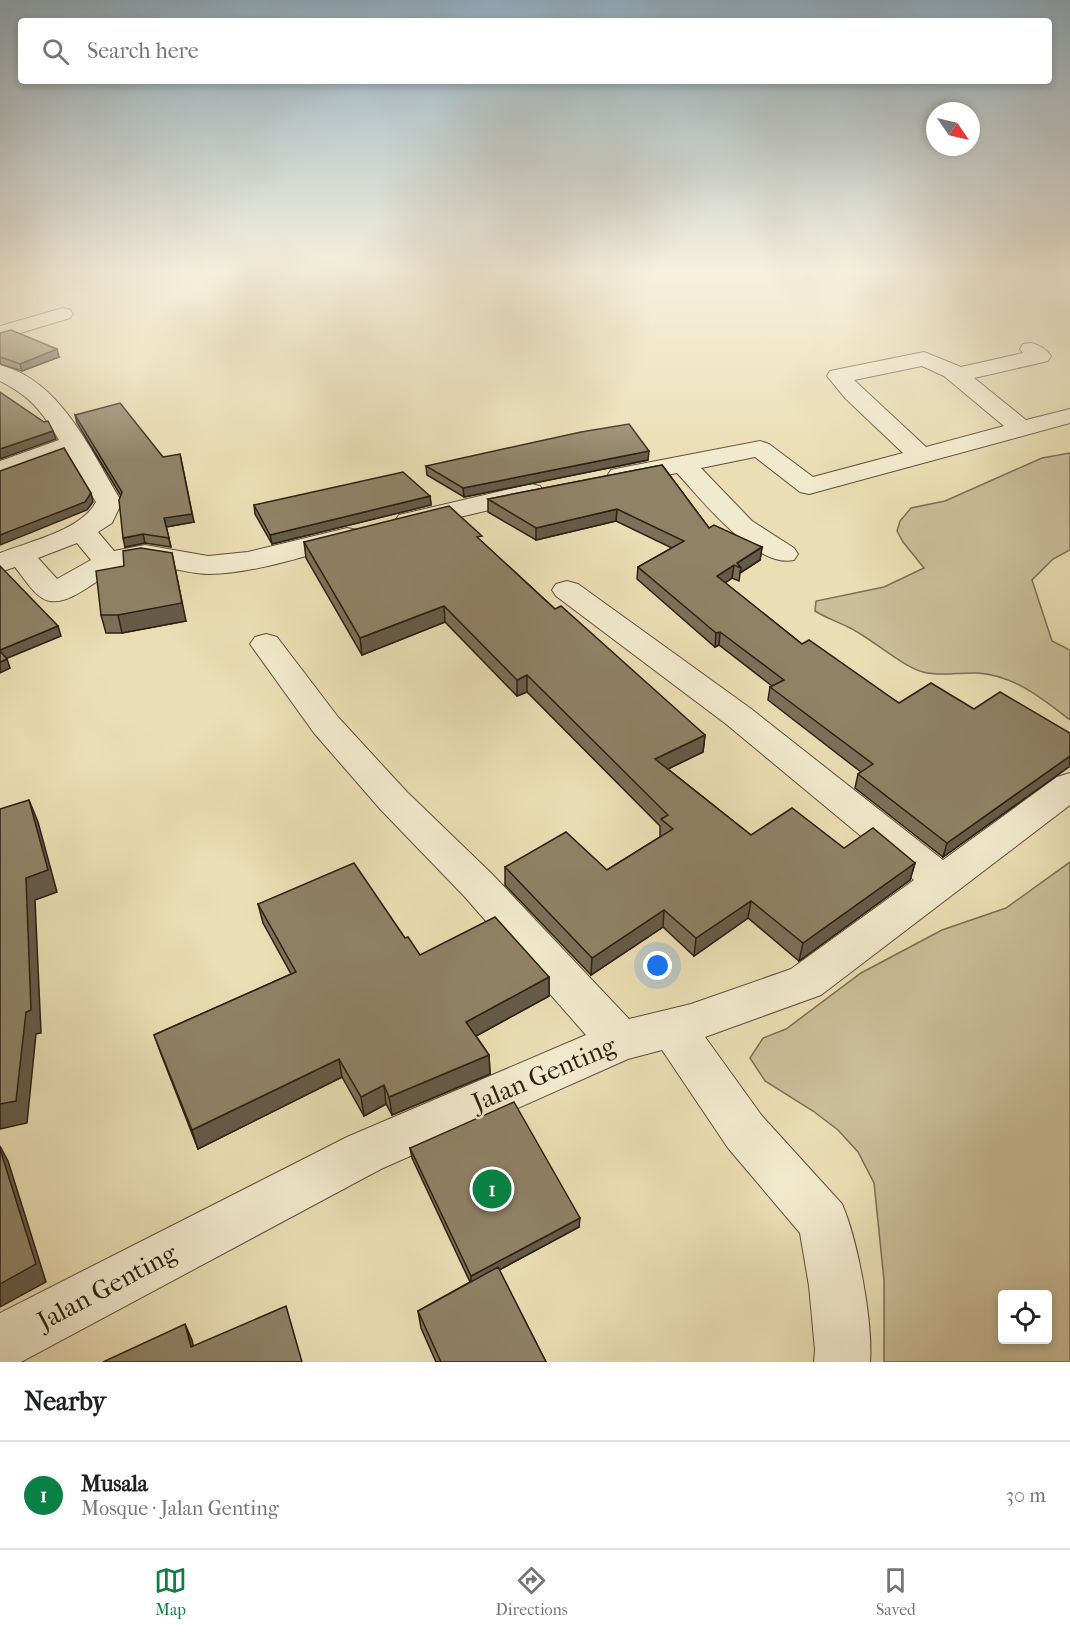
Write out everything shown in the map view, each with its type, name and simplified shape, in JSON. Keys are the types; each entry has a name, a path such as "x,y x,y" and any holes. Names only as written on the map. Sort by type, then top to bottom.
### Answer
{"street":[{"path":"957,375 1040,356 1030,349"},
{"path":"921,456 854,394 838,376 924,359 957,375 1022,429"},
{"path":"0,372 29,386 52,408 109,502 102,517 82,531 10,559"},
{"path":"0,396 29,386"},
{"path":"594,480 760,449 809,486 1070,416"},
{"path":"0,470 74,443"},
{"path":"683,464 742,527 784,554"},
{"path":"10,559 53,593 90,574 107,561 145,554 208,565 248,561 505,497 561,487"},
{"path":"82,531 107,561"},
{"path":"567,591 738,716 942,881"},
{"path":"266,644 326,725 394,801 478,885 620,1041"},
{"name":"Jalan Genting","path":"0,1343 364,1153 620,1041 674,1028 806,982 1070,786"},
{"path":"674,1028 745,1132 824,1222 836,1286 843,1350 842,1362"}],"shaded area":[{"path":"1070,453 1070,550 1053,559 1032,580 1052,641 1070,650 1070,720 1027,689 1003,678 977,673 930,673 914,669 857,632 815,611 816,601 884,587 924,568 897,531 900,521 911,508 945,501 1042,458"},
{"path":"1070,862 1070,1362 884,1362 884,1280 874,1183 858,1152 838,1130 813,1111 765,1081 750,1058 763,1038 786,1029 861,973 942,930 1006,908"}],"building":[{"path":"0,334 20,334 57,349 20,364 0,357"},
{"path":"0,392 44,422 48,421 53,431 0,449"},
{"path":"120,403 163,457 180,454 192,514 164,518 169,538 143,534 123,538 119,500 122,492 75,415"},
{"path":"629,424 649,451 463,488 426,466 581,432"},
{"path":"64,448 91,493 85,502 0,535 0,471"},
{"path":"662,465 709,528 714,525 762,547 737,563 741,568 734,565 717,576 802,644 809,640 899,703 931,683 974,709 1000,692 1070,733 1070,756 947,843 858,774 873,764 770,687 784,680 720,632 716,633 638,567 684,541 617,509 536,528 488,499"},
{"path":"403,472 430,496 270,535 254,505"},
{"path":"449,506 482,536 477,537 555,609 561,606 705,735 655,759 751,835 792,808 844,848 873,828 915,863 803,943 751,901 696,938 664,910 592,958 505,867 566,832 607,870 673,829 661,819 668,815 527,675 517,680 444,606 360,638 304,542"},
{"path":"141,548 172,553 182,603 118,615 101,615 96,571 124,566 123,551"},
{"path":"0,566 58,626 0,650"},
{"path":"0,651 7,659 0,662"},
{"path":"29,800 48,870 26,878 31,1010 26,1012 16,1101 0,1104 0,809"},
{"path":"354,863 405,938 408,937 420,955 495,917 549,977 466,1022 489,1055 389,1097 384,1085 361,1097 339,1059 192,1130 154,1035 296,972 258,904"},
{"path":"514,1102 580,1218 471,1276 410,1148"},
{"path":"0,1149 36,1264 0,1284"},
{"path":"498,1267 546,1362 441,1362 418,1311"},
{"path":"286,1306 302,1362 103,1362 185,1324 191,1347"}],"place":[{"name":"Musala","path":"492,1189"}]}
